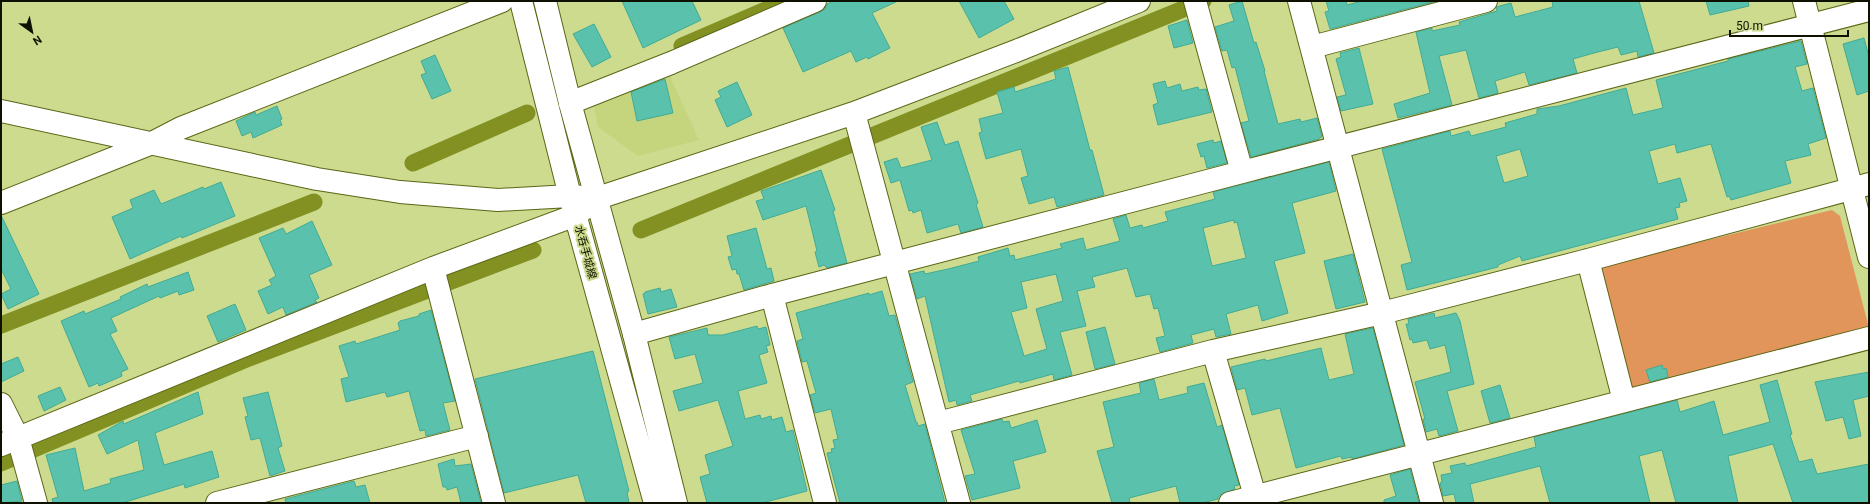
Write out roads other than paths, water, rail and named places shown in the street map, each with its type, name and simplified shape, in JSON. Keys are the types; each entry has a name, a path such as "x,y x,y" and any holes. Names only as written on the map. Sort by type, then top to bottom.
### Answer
{"street":[{"path":"1,203 152,143 181,128 448,11 502,1"},
{"name":"水呑手城線","path":"520,1 573,206 655,503"},
{"path":"545,1 570,103 598,198 634,334 676,503"},
{"path":"570,103 671,63 815,1"},
{"path":"16,447 433,268 573,206 854,113 1016,51 1139,1"},
{"path":"1195,1 1242,172"},
{"path":"1299,1 1432,503"},
{"path":"1312,46 1486,1"},
{"path":"1804,1 1860,187 1869,257"},
{"path":"634,334 772,295 1869,10"},
{"path":"1,111 317,179 400,192 573,206"},
{"path":"854,113 959,503"},
{"path":"938,423 1213,351 1382,312 1588,260 1860,187"},
{"path":"1588,260 1624,401"},
{"path":"433,268 494,503"},
{"path":"772,295 825,503"},
{"path":"1230,503 1869,338"},
{"path":"1213,351 1255,496"},
{"path":"1,404 36,503"},
{"path":"217,503 477,436"}],"waterway":[{"path":"682,46 787,1"},
{"path":"641,230 1203,1"},
{"path":"413,163 527,113"},
{"path":"1,325 314,202"},
{"path":"1,463 249,358 533,250"}]}
